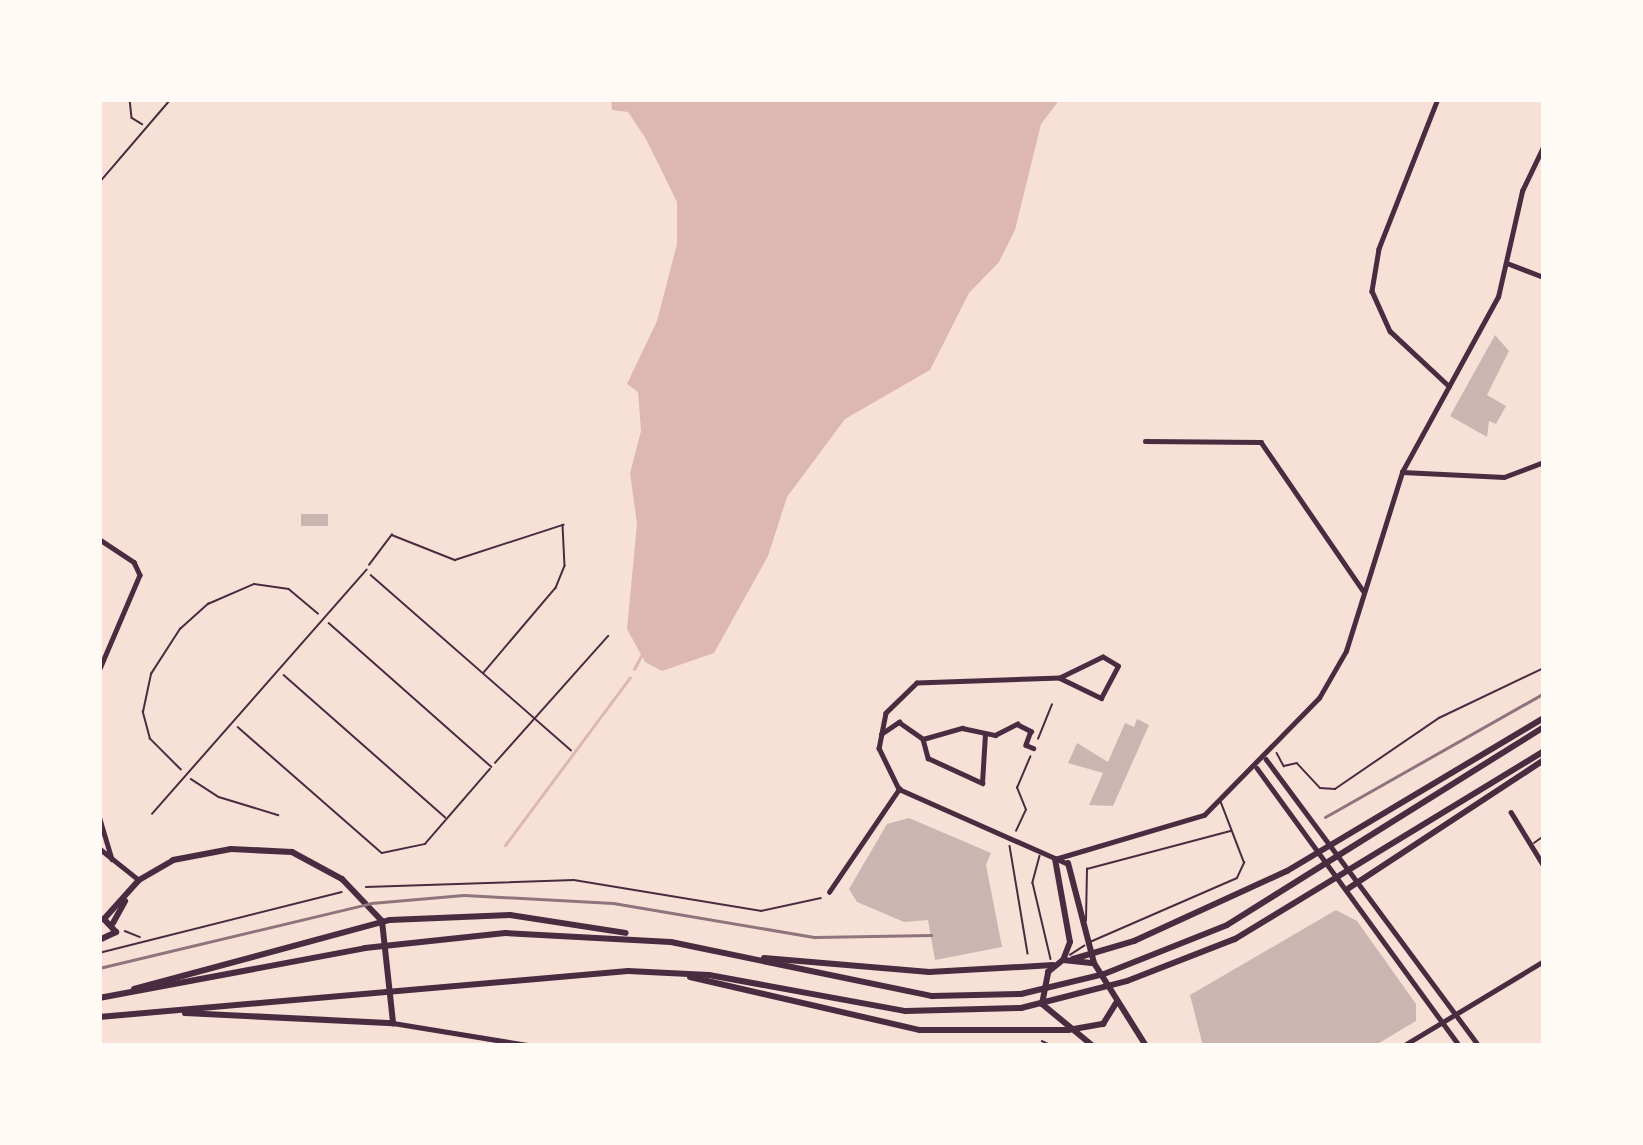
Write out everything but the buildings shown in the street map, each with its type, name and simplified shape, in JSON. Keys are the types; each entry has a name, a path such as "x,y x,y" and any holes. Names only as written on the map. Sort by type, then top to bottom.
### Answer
{"main road":[{"path":"741,956 883,971 1053,964 1073,959 1095,963 1321,854 1544,718"},
{"path":"103,998 382,921 510,915 671,942 932,996 1066,985 1242,916 1544,727"},
{"path":"99,1017 407,987 663,971 906,1012 996,1012 1070,999 1266,923 1509,772 1544,756"},
{"path":"1347,886 1544,756"},
{"path":"101,920 139,880 197,854 274,848 324,867 382,921 393,1023 163,1011"},
{"path":"1055,859 1070,942 1063,960"},
{"path":"1068,863 1095,963 1146,1046"},
{"path":"100,941 114,936 113,923 125,898"},
{"path":"101,920 113,923"},
{"path":"103,998 403,942 565,933 671,942"},
{"path":"1053,964 1043,983 1046,1012 1093,1046"},
{"path":"663,971 932,1032 1068,1030 1103,1024 1115,997"}],"street":[{"path":"1438,99 1379,249 1372,291 1390,332 1449,386"},
{"path":"1055,859 1194,821 1221,803 1275,750 1334,675 1402,472 1492,310 1522,191 1544,145"},
{"path":"1507,263 1544,278"},
{"path":"1145,441 1261,442 1364,592"},
{"path":"1402,472 1504,477 1544,462"},
{"path":"99,539 134,562 140,575 99,671"},
{"path":"1060,678 1101,698 1118,665 1102,657 1060,678 917,683 894,702 880,734 880,759 899,789 1055,859 1068,863 1085,851"},
{"path":"880,734 906,722 923,739 928,758 982,783 985,734"},
{"path":"923,739 962,728 985,734 1017,724 1031,731 1026,746 1034,748"},
{"path":"1266,759 1479,1046"},
{"path":"1257,768 1460,1046"},
{"path":"829,892 899,789"},
{"path":"1511,812 1544,866"},
{"path":"99,816 112,859"},
{"path":"99,848 139,880"},
{"path":"1403,1046 1544,961"},
{"path":"393,1023 533,1046"}],"lane":[{"path":"99,183 172,99"},
{"path":"152,814 366,570"},
{"path":"1063,960 1089,943 1237,878 1244,863 1221,803"},
{"path":"1086,929 1087,869 1234,830"},
{"path":"1531,845 1544,836"},
{"path":"1042,853 1033,883 1053,964"}],"path":[{"path":"130,99 132,118 146,125"},
{"path":"484,673 556,588 566,566 563,525 455,560 392,535 366,570 571,750"},
{"path":"278,815 213,795 150,740 143,712 151,674 180,629 208,604 254,584 289,589 493,766"},
{"path":"231,720 382,853 425,844 608,636"},
{"path":"1275,750 1284,766 1298,763 1320,788 1335,789 1439,718 1544,668"},
{"path":"277,669 447,819"},
{"path":"1016,831 1026,810 1017,788 1052,705"},
{"path":"1009,851 1028,954"},
{"path":"362,888 427,881 574,880 761,911 796,908 829,892"},
{"path":"99,953 143,937 346,891"},
{"path":"124,930 143,937"},
{"path":"1042,1045 1053,1046"}],"shaded area":[{"path":"611,99 1060,99 1041,124 1015,230 999,262 969,293 930,370 845,419 787,497 768,556 714,653 662,671 645,662 627,629 637,524 630,473 641,431 638,392 627,384 657,321 677,244 677,202 646,139 628,112 612,110"}],"waterway":[{"path":"634,669 641,656"},
{"path":"505,845 630,677"}],"railway":[{"path":"1325,817 1544,693"},
{"path":"99,968 371,903 464,895 613,903 815,937 931,935"}]}
